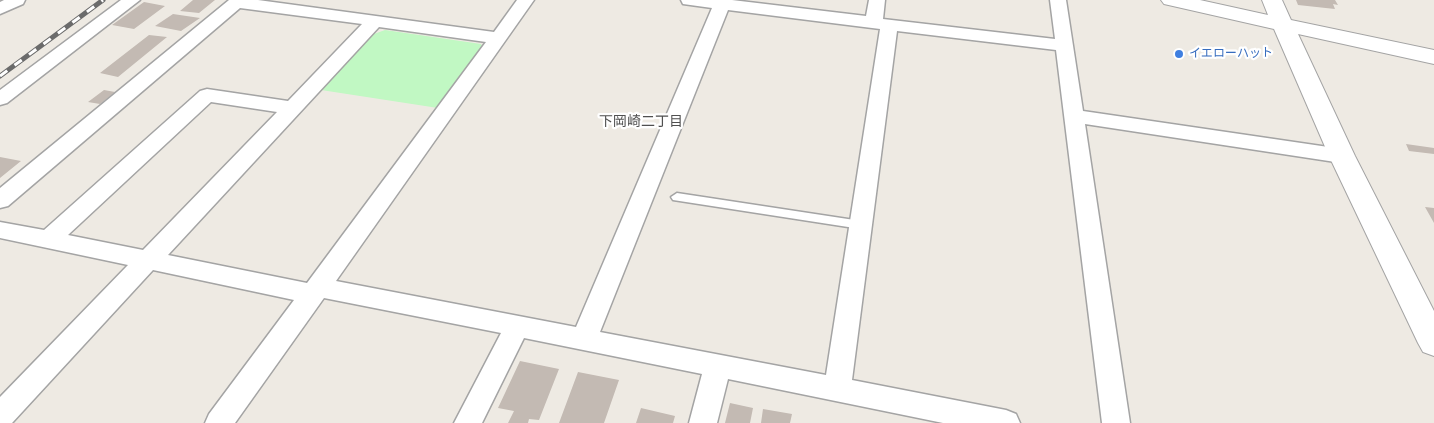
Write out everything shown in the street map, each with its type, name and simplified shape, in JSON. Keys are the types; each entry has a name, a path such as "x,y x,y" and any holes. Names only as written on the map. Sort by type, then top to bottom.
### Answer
{"street":[{"path":"0,9 17,0"},
{"path":"0,100 132,0"},
{"path":"219,423 526,0"},
{"path":"689,0 723,2 882,24 1065,46"},
{"path":"837,390 861,225 882,24 877,0"},
{"path":"1058,0 1116,423"},
{"path":"1171,0 1434,57"},
{"path":"1272,0 1342,156 1434,344"},
{"path":"0,200 238,1 498,38"},
{"path":"584,340 723,2"},
{"path":"0,416 374,21"},
{"path":"49,239 207,95 293,108"},
{"path":"1075,116 1342,156"},
{"path":"0,230 147,261 517,327 718,366 837,390 931,416 1006,423"},
{"path":"468,423 517,327"},
{"path":"702,423 718,366"}],"lane":[{"path":"677,197 861,225"}],"green space":[{"path":"385,30 481,44 483,48 438,108 321,90 374,34"}],"building":[{"path":"193,0 215,0 199,13 180,11"},
{"path":"1296,0 1335,0 1338,5 1333,4 1335,9 1298,5"},
{"path":"144,2 165,6 134,29 112,25"},
{"path":"173,14 200,18 181,31 155,26"},
{"path":"149,35 167,37 118,77 100,73"},
{"path":"104,90 115,92 100,104 88,102"},
{"path":"1406,144 1434,148 1434,154 1409,151"},
{"path":"0,157 21,161 0,178"},
{"path":"1425,207 1434,208 1434,223"},
{"path":"520,361 559,369 539,420 529,419 528,423 508,423 514,411 498,408"},
{"path":"578,372 619,380 604,423 559,423"},
{"path":"730,403 753,408 750,423 725,423"},
{"path":"641,408 675,416 673,423 636,423"},
{"path":"763,409 792,414 790,423 761,423"}],"railway":[{"path":"0,76 103,0"}],"place":[{"name":"イエローハット","path":"1179,54"}],"district":[{"name":"下岡崎二丁目","path":"641,122"}]}
